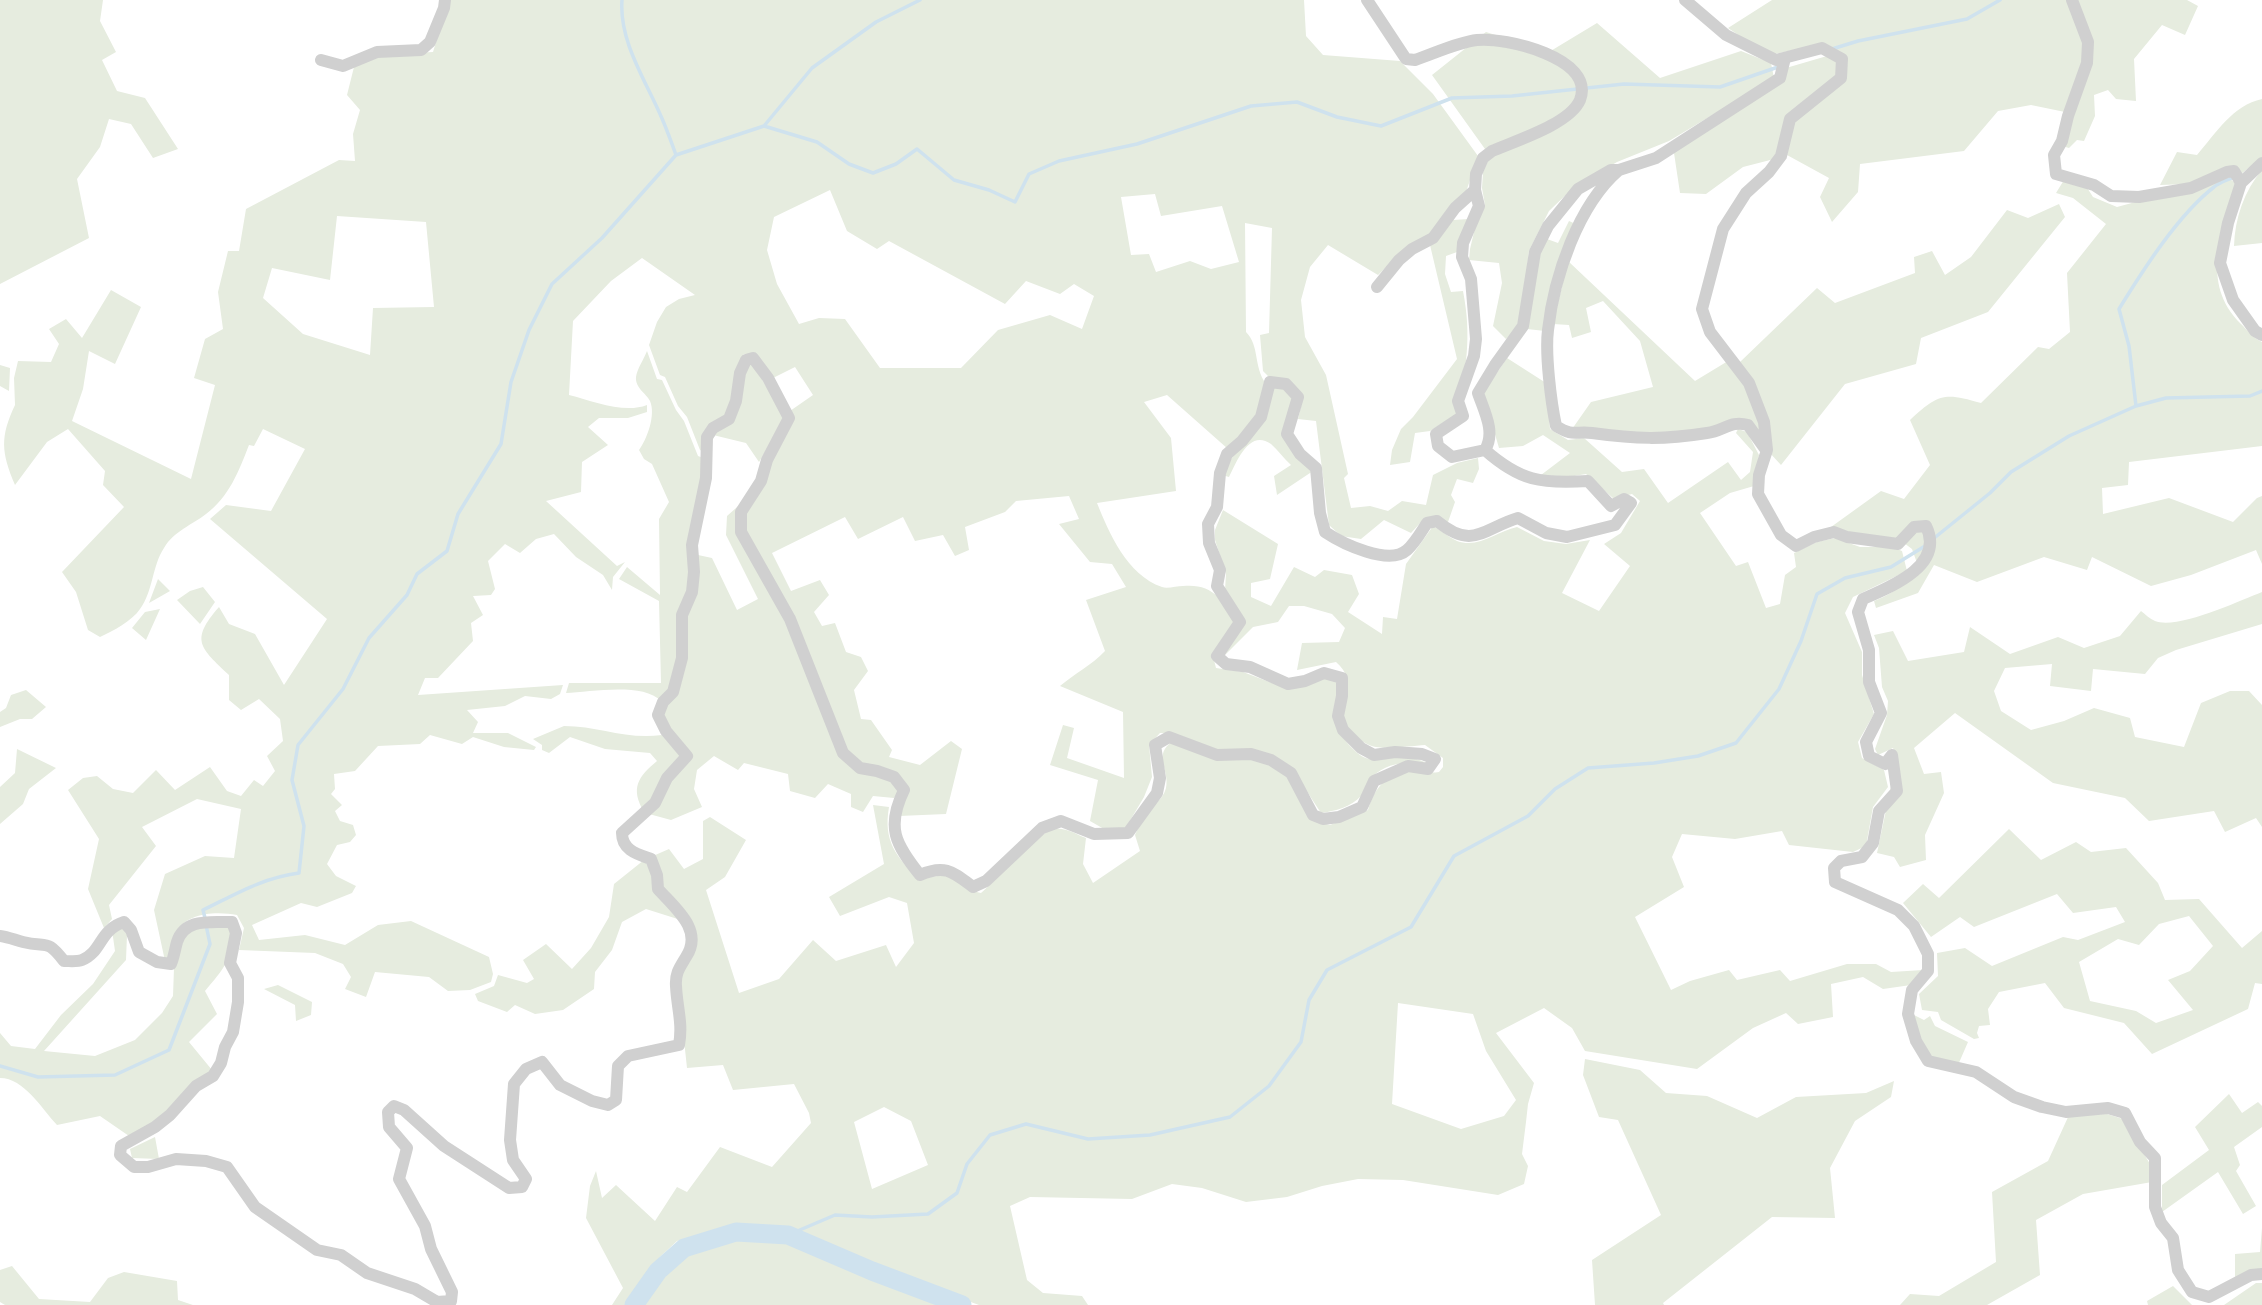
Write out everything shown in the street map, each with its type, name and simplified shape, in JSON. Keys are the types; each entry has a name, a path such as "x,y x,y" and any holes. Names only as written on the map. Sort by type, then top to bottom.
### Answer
{"street":[{"path":"321,60 343,66 377,52 421,50 430,42 445,0"},
{"path":"0,936 26,943 46,943 54,948 64,961 81,960 93,951 111,926 124,922 131,930 139,953 157,962 171,964 178,939 191,925 200,921 232,922 236,933 230,963 238,978 238,1002 233,1032 221,1063 213,1076 196,1086 170,1115 155,1127 121,1146 120,1155 134,1167 148,1167 176,1159 206,1161 226,1167 255,1207 317,1250 341,1255 367,1273 415,1289 437,1302 451,1301 452,1292 431,1249 425,1226 399,1179 407,1148 389,1127 387,1112 394,1106 404,1110 444,1146 509,1188 522,1187 526,1179 513,1160 510,1140 514,1084 526,1069 542,1062 560,1085 592,1101 608,1105 616,1100 618,1066 628,1056 679,1045 682,1028 676,984 679,966 687,956 694,938 690,926 658,889 657,875 651,859 629,850 622,833 655,803 667,778 687,756 666,731 658,715 663,702 673,692 682,658 682,615 692,592 692,545 706,478 707,437 713,428 729,419 736,401 740,373 746,360 752,358 768,378 789,418 767,460 761,481 741,512 741,531 790,619 843,753 860,768 894,777 904,790 895,808 893,829 902,853 920,875 935,868 955,874 973,887 986,881 1042,828 1061,821 1094,834 1128,833 1157,793 1160,778 1155,745 1169,737 1217,755 1251,754 1271,760 1291,774 1313,815 1323,819 1339,817 1362,807 1374,780 1408,766 1428,769 1435,759 1422,754 1395,752 1374,755 1343,730 1338,716 1342,678 1324,673 1288,684 1250,667 1226,664 1217,656 1240,622 1217,586 1220,570 1209,543 1208,524 1217,507 1220,473 1227,454 1242,441 1261,417 1270,382 1286,384 1298,397 1287,434 1300,454 1316,468 1320,513 1325,532 1339,541 1369,552 1391,557 1406,552 1427,523 1437,521 1449,531 1470,537 1484,534 1503,522 1518,518 1546,533 1567,537 1615,525 1631,503 1624,499 1611,506 1588,481 1549,483 1528,479 1485,450 1452,457 1438,446 1436,434 1462,416 1458,401 1474,356 1476,339 1471,279 1462,257 1463,243 1479,206 1475,190 1476,174 1483,158 1492,151 1562,120 1580,101 1581,83 1572,68 1544,52 1513,44 1477,40 1415,60 1406,59 1367,0"},
{"path":"1685,0 1726,35 1776,60 1822,48 1842,59 1841,78 1790,119 1781,156 1769,172 1746,193 1723,229 1702,309 1710,332 1749,383 1764,422 1767,450 1759,475 1758,494 1781,535 1796,546 1814,537 1834,532 1847,537 1898,544 1914,527 1926,526 1932,538 1930,554 1912,572 1891,587 1863,599 1858,612 1869,650 1869,682 1881,713 1866,742 1869,756 1885,764 1892,755 1897,791 1879,811 1873,843 1863,856 1841,861 1834,868 1835,882 1898,910 1914,926 1928,954 1928,971 1912,990 1908,1014 1916,1041 1928,1061 1976,1072 2014,1097 2042,1108 2066,1112 2108,1108 2125,1113 2140,1142 2155,1158 2155,1207 2161,1223 2174,1238 2178,1270 2192,1292 2208,1297 2251,1275 2262,1274"},
{"path":"2072,0 2088,42 2087,63 2062,141 2054,155 2056,174 2094,186 2111,196 2139,197 2191,188 2234,171 2241,183"},
{"path":"1485,450 1490,441 1489,425 1478,393 1523,326 1535,252 1548,226 1578,189 1611,170 1656,158 1780,78 1785,58"},
{"path":"2262,163 2241,183 2228,223 2220,263 2233,300 2255,331 2262,335"},
{"path":"1619,170 1606,181 1590,202 1565,257 1548,331 1552,409 1556,426 1569,434 1587,433 1661,440 1712,432 1737,422 1748,425 1767,450"},
{"path":"1377,286 1399,260 1412,249 1433,238 1455,208 1475,190"}],"shaded area":[{"path":"0,0 103,0 100,21 116,52 102,60 117,91 145,98 178,149 153,158 131,124 109,119 100,147 77,179 89,238 0,284"},
{"path":"449,0 1304,0 1306,36 1323,55 1400,61 1433,94 1478,156 1466,192 1431,233 1405,249 1378,275 1328,245 1310,267 1301,300 1305,337 1326,375 1348,474 1344,478 1351,508 1370,506 1388,511 1402,501 1426,505 1433,475 1457,463 1478,458 1479,469 1473,483 1457,479 1451,495 1455,502 1448,522 1422,521 1411,533 1384,520 1361,539 1341,536 1329,525 1316,421 1298,419 1303,398 1263,371 1260,335 1269,333 1272,228 1245,223 1246,332 1253,344 1259,370 1266,384 1257,418 1228,449 1167,395 1144,402 1171,438 1176,491 1097,503 1121,552 1139,573 1164,588 1202,587 1216,595 1227,607 1237,622 1213,656 1216,668 1243,672 1288,689 1327,677 1338,681 1339,725 1346,741 1355,751 1368,759 1409,757 1429,764 1406,763 1385,768 1370,779 1357,800 1337,810 1321,813 1293,770 1219,750 1173,733 1160,733 1149,745 1152,777 1144,797 1125,829 1104,829 1090,821 1098,780 1050,765 1063,725 1074,728 1067,758 1124,778 1123,712 1060,686 1105,651 1086,600 1126,587 1112,564 1090,562 1059,524 1079,519 1069,496 1016,501 1005,512 965,527 969,550 955,556 943,535 915,541 903,517 858,539 845,517 772,553 791,591 820,580 829,595 814,612 822,626 835,623 846,652 861,657 868,671 854,690 861,719 871,720 892,750 889,757 920,765 951,741 962,749 946,814 899,816 905,789 860,764 846,750 744,529 747,509 790,411 813,395 795,367 771,379 756,354 744,354 724,419 705,453 700,450 687,417 678,406 665,377 660,375 649,345 666,307 679,299 695,295 642,258 611,281 573,321 569,395 619,407 647,405 647,412 628,418 599,418 588,427 608,445 582,462 581,492 546,501 617,566 625,562 613,577 612,590 603,575 576,557 554,534 536,539 520,553 505,544 488,561 495,589 491,595 473,596 483,615 471,623 473,641 438,678 425,678 418,695 563,685 560,694 551,699 525,696 505,706 467,710 478,722 473,733 508,733 536,747 534,750 504,747 473,737 462,744 430,735 420,744 378,746 355,771 334,774 335,789 331,794 342,805 335,811 340,821 353,825 356,835 350,842 337,845 327,864 336,876 356,886 352,893 317,907 301,903 252,925 259,940 305,935 345,945 378,925 411,921 489,957 493,974 491,982 470,990 448,991 429,977 375,972 366,997 345,989 351,977 343,964 315,953 239,950 244,928 237,915 229,914 202,915 179,927 165,961 154,910 165,874 205,856 234,858 241,809 197,799 142,827 156,846 109,905 112,919 104,928 88,889 99,839 68,790 83,778 97,776 113,789 133,793 156,770 175,790 210,767 227,791 241,796 254,780 263,786 275,771 267,756 283,741 280,719 259,699 241,710 229,700 229,675 211,658 202,644 204,628 219,607 229,624 255,634 284,685 327,619 210,519 226,505 271,511 305,449 263,429 254,446 249,445 237,474 221,500 168,542 160,555 148,595 137,613 127,622 100,637 88,630 76,592 62,572 124,507 103,485 105,471 68,429 47,442 15,485 4,445 7,426 15,405 14,378 18,361 51,362 59,344 49,329 66,319 82,338 111,290 141,307 115,364 89,351 83,389 72,421 191,479 215,385 194,378 205,339 223,329 218,292 228,251 239,251 246,209 339,160 355,161 353,134 360,110 347,95 354,67 378,55 433,52","holes":["830,190 847,231 877,249 889,241 1005,304 1026,281 1060,294 1074,284 1094,296 1082,329 1050,315 998,330 961,368 880,368 845,319 819,318 799,324 777,284 767,250 774,217","1155,194 1161,216 1222,206 1239,262 1211,269 1190,261 1156,272 1149,254 1131,255 1121,197","337,216 426,222 434,307 373,308 370,355 303,334 263,298 272,268 330,280"]},
{"path":"1772,0 2068,0 2085,48 2082,65 2065,112 2031,105 1998,111 1964,151 1860,164 1858,192 1832,222 1820,197 1829,178 1787,155 1794,121 1831,92 1845,57 1820,44 1775,54 1728,28"},
{"path":"2076,0 2187,0 2198,6 2185,35 2162,25 2134,59 2136,101 2116,99 2108,90 2094,95 2095,116 2084,141 2077,140 2069,148 2062,146 2091,62"},
{"path":"1597,23 1660,78 1741,51 1771,63 1774,78 1669,141 1617,162 1574,187 1549,211 1529,251 1520,326 1506,339 1493,326 1502,283 1499,263 1469,260 1475,228 1485,205 1483,172 1490,156 1432,75 1486,32 1549,52"},
{"path":"1827,56 1838,61 1839,77 1804,104 1778,158 1743,167 1706,194 1680,193 1674,153 1786,68"},
{"path":"2262,99 2262,157 2241,174 2188,184 2160,185 2177,152 2197,155 2218,129 2242,107"},
{"path":"2262,170 2262,243 2234,246 2242,205"},
{"path":"2228,177 2236,184 2221,239 2218,274 2228,308 2248,332 2262,342 2262,446 2129,462 2128,485 2102,488 2103,514 2169,498 2233,522 2262,496 2262,564 2256,550 2191,575 2151,586 2092,557 2087,570 2044,557 1977,582 1934,565 1918,593 1876,608 1874,601 1900,586 1917,563 1912,549 1900,540 1874,539 1831,527 1881,491 1904,499 1930,465 1910,420 1920,411 1942,398 1958,397 1981,403 2038,347 2049,349 2070,332 2067,273 2106,224 2073,198 2056,193 2064,180 2086,186 2093,197 2117,207"},
{"path":"2059,204 2065,217 1988,312 1921,338 1916,364 1845,384 1781,465 1769,452 1740,362 1817,288 1835,303 1915,273 1914,257 1932,251 1945,275 1971,257 2007,210 2028,218"},
{"path":"1469,219 1457,252 1446,256 1445,274 1451,292 1463,291 1466,308 1465,367 1457,414 1430,431 1415,433 1410,462 1390,465 1392,450 1401,429 1457,359 1430,245 1453,220"},
{"path":"1569,221 1578,225 1545,331 1527,329 1539,252 1547,239 1558,243"},
{"path":"1568,261 1695,381 1728,361 1751,399 1764,442 1750,422 1661,437 1570,432 1591,402 1653,387 1640,341 1603,301 1586,308 1591,332 1572,338 1569,325 1553,324"},
{"path":"647,351 657,379 662,380 684,421 698,456 706,459 677,678 661,701 653,695 629,690 566,693 569,683 661,683 659,601 619,579 627,567 660,595 659,519 669,502 652,464 644,459 639,450 648,433 652,413 650,401 636,381"},
{"path":"1507,358 1546,383 1550,429 1568,440 1584,438 1622,472 1644,469 1668,503 1728,462 1741,480 1750,472 1753,452 1736,433 1738,429 1747,432 1759,455 1754,486 1730,493 1700,513 1736,566 1748,562 1766,608 1780,604 1785,575 1796,567 1794,553 1817,542 1835,538 1860,547 1892,547 1902,551 1907,571 1853,597 1845,613 1862,652 1862,675 1874,714 1858,742 1862,758 1884,770 1888,787 1873,807 1866,846 1853,852 1789,845 1782,831 1735,839 1682,834 1672,857 1684,887 1635,917 1671,990 1690,981 1729,970 1737,980 1780,970 1790,981 1847,964 1876,964 1891,972 1923,970 1911,985 1883,989 1863,977 1831,984 1833,1017 1798,1024 1786,1013 1753,1028 1697,1069 1585,1051 1572,1028 1544,1008 1496,1033 1534,1083 1528,1104 1522,1154 1528,1166 1524,1184 1498,1195 1403,1180 1358,1179 1287,1197 1246,1202 1202,1188 1172,1184 1132,1199 1030,1197 1010,1206 1027,1280 1043,1293 1082,1296 1088,1305 979,1305 875,1267 786,1230 738,1228 677,1241 660,1257 629,1305 612,1305 623,1288 586,1218 590,1186 596,1171 602,1198 616,1185 655,1221 677,1187 687,1192 720,1147 772,1167 811,1123 809,1113 794,1084 733,1090 723,1065 687,1068 678,984 695,937 661,888 653,856 669,849 684,869 703,859 703,821 710,817 746,840 725,877 706,890 739,993 779,979 813,940 836,961 886,945 896,967 914,943 907,903 889,897 840,916 829,897 884,864 873,805 889,807 888,830 893,848 920,880 950,877 964,887 981,893 1037,839 1054,829 1066,830 1086,838 1083,864 1093,883 1140,851 1135,835 1146,815 1165,792 1167,781 1163,757 1167,746 1173,741 1255,758 1285,773 1315,821 1330,825 1368,810 1376,791 1391,776 1405,771 1439,772 1443,767 1443,758 1425,745 1376,747 1351,733 1344,719 1347,676 1336,662 1297,670 1302,643 1339,642 1345,628 1332,614 1304,606 1289,606 1278,622 1253,627 1225,655 1224,651 1246,622 1225,590 1226,574 1215,540 1215,530 1223,510 1278,544 1270,579 1251,583 1251,597 1271,606 1294,567 1315,577 1324,570 1352,575 1359,594 1348,612 1382,634 1383,617 1397,619 1406,564 1433,526 1465,543 1480,541 1517,527 1544,541 1566,544 1590,540 1562,593 1599,611 1630,566 1604,544 1621,533 1640,501 1632,494 1614,499 1586,474 1568,477 1541,475 1570,453 1543,435 1523,446 1499,448 1483,393","holes":["1398,1003 1473,1014 1486,1051 1516,1100 1504,1116 1461,1129 1392,1104","884,1107 911,1121 928,1165 872,1189 854,1122"]},
{"path":"752,362 785,419 759,462 746,443 713,435 730,421 747,363"},
{"path":"0,365 10,368 9,391 0,386"},
{"path":"1274,385 1285,386 1295,398 1284,437 1313,471 1277,495 1274,476 1291,465 1271,444 1263,440 1256,440 1244,449 1229,477 1222,475"},
{"path":"745,500 739,515 788,621 840,755 884,776 900,789 894,798 873,796 863,812 851,807 851,794 828,784 815,798 790,791 788,774 744,763 738,770 714,756 697,770 694,789 702,807 671,820 649,814 669,778 689,759 667,728 661,714 676,690 684,614 698,555 712,558 737,610 758,599 726,535 727,516"},
{"path":"158,579 170,591 149,603"},
{"path":"203,587 215,602 200,624 177,600 190,591"},
{"path":"2262,592 2262,624 2176,650 2158,658 2145,674 2093,669 2091,691 2050,686 2052,664 2005,668 1994,691 2001,711 2031,730 2064,721 2094,708 2130,718 2135,737 2184,747 2201,703 2230,691 2249,691 2262,705 2262,827 2256,818 2225,832 2214,811 2149,821 2125,798 2053,783 1955,713 1914,748 1924,774 1941,772 1944,793 1925,835 1926,860 1900,867 1894,857 1877,853 1897,758 1893,748 1878,755 1875,749 1887,715 1888,701 1882,687 1879,648 1874,635 1893,631 1908,661 1964,652 1970,627 2010,654 2058,637 2084,648 2120,636 2141,611 2155,621 2178,622"},
{"path":"160,609 146,640 132,628 145,612"},
{"path":"26,690 46,707 32,719 20,719 0,727 0,712 6,708 11,695"},
{"path":"564,726 636,736 662,735 683,756 644,812 637,790 645,772 657,761 650,753 605,749 570,737 549,753 542,750 542,745 533,739"},
{"path":"17,749 56,768 29,789 23,804 0,824 0,787 15,773"},
{"path":"2009,829 2041,860 2076,842 2091,852 2126,848 2158,883 2165,900 2199,899 2242,948 2262,931 2262,984 2255,983 2248,1009 2152,1054 2124,1023 2064,1008 2045,983 1999,992 1988,1009 1990,1025 1979,1026 1979,1038 1974,1039 1941,1020 1938,1012 1922,1010 1919,994 1938,976 1937,953 1965,948 1992,966 2063,937 2078,940 2125,922 2116,907 2073,913 2057,894 1974,927 1960,917 1931,937 1903,903 1923,884 1939,898","holes":["2189,916 2213,946 2190,971 2168,980 2193,1010 2156,1023 2136,1011 2090,1001 2079,962 2118,939 2139,945 2159,924"]},
{"path":"644,860 684,921 646,909 622,922 612,950 595,972 594,989 563,1010 535,1014 515,1005 507,1012 478,1001 475,994 494,986 498,975 527,983 534,979 523,960 546,944 572,969 591,948 609,917 614,884"},
{"path":"122,926 127,935 126,960 44,1051 95,1056 135,1040 162,1013 173,996 174,968 180,941 193,927 230,926 232,936 227,962 205,991 217,1014 189,1042 212,1070 167,1114 129,1136 100,1116 57,1125 25,1089 9,1079 0,1078 0,1033 11,1046 35,1049 61,1015 93,984 115,951 112,930"},
{"path":"278,985 312,1002 311,1015 296,1021 295,1005 264,989"},
{"path":"1912,1014 1924,1020 1930,1016 1935,1026 1968,1042 1958,1065 1930,1058 1917,1039"},
{"path":"1585,1059 1640,1070 1666,1093 1707,1096 1757,1118 1796,1097 1866,1093 1894,1081 1891,1097 1855,1121 1830,1168 1835,1218 1772,1217 1663,1303 1664,1305 1595,1305 1592,1260 1661,1215 1618,1120 1599,1117 1583,1075"},
{"path":"2229,1094 2242,1113 2258,1102 2262,1106 2262,1127 2234,1147 2240,1165 2236,1171 2256,1206 2243,1214 2218,1172 2162,1212 2162,1185 2209,1150 2195,1127"},
{"path":"2107,1114 2123,1119 2150,1164 2152,1182 2083,1194 2036,1220 2040,1275 1987,1305 1900,1305 1910,1294 1939,1296 1996,1262 1992,1192 2048,1161 2069,1115"},
{"path":"155,1137 159,1159 132,1158 130,1149"},
{"path":"2262,1228 2262,1270 2235,1277 2235,1254 2260,1252"},
{"path":"737,1235 787,1239 871,1277 947,1305 638,1305 662,1272 685,1250"},
{"path":"12,1266 39,1299 90,1302 108,1278 124,1272 177,1281 178,1300 193,1305 5,1305 0,1302 0,1270"},
{"path":"2256,1283 2262,1283 2262,1305 2224,1305"},
{"path":"2173,1286 2192,1305 2148,1305 2147,1301"}],"waterway":[{"path":"622,0 628,44 676,155"},
{"path":"205,918 203,910 238,893 273,879 299,873 304,826 292,780 298,745 343,689 369,638 407,595 417,574 447,551 458,514 501,444 511,382 529,330 552,284 602,238 676,155 764,126 812,68 876,22 920,0"},
{"path":"1832,49 1858,41 1967,19 2000,0"},
{"path":"764,126 817,142 849,164 873,173 896,164 917,149 954,180 989,190 1015,202 1029,174 1059,161 1137,144 1251,106 1297,102 1337,117 1381,126 1452,98 1512,96 1624,84 1720,87 1778,67"},
{"path":"2136,406 2129,346 2119,309 2150,261 2187,212 2214,187 2234,177"},
{"path":"1933,539 1990,493 2011,472 2069,436 2136,406 2166,398 2250,396 2262,391"},
{"path":"788,1235 835,1215 872,1217 928,1214 957,1193 967,1164 990,1135 1026,1124 1088,1139 1150,1135 1230,1117 1269,1086 1301,1042 1309,1000 1327,970 1411,927 1454,856 1528,816 1555,789 1588,768 1654,763 1698,756 1736,743 1779,689 1801,641 1817,594 1845,578 1891,567 1925,546"},
{"path":"0,1066 38,1077 115,1075 169,1050 210,944 206,925"},
{"path":"634,1305 658,1271 684,1248 736,1232 788,1235 962,1305"}]}
